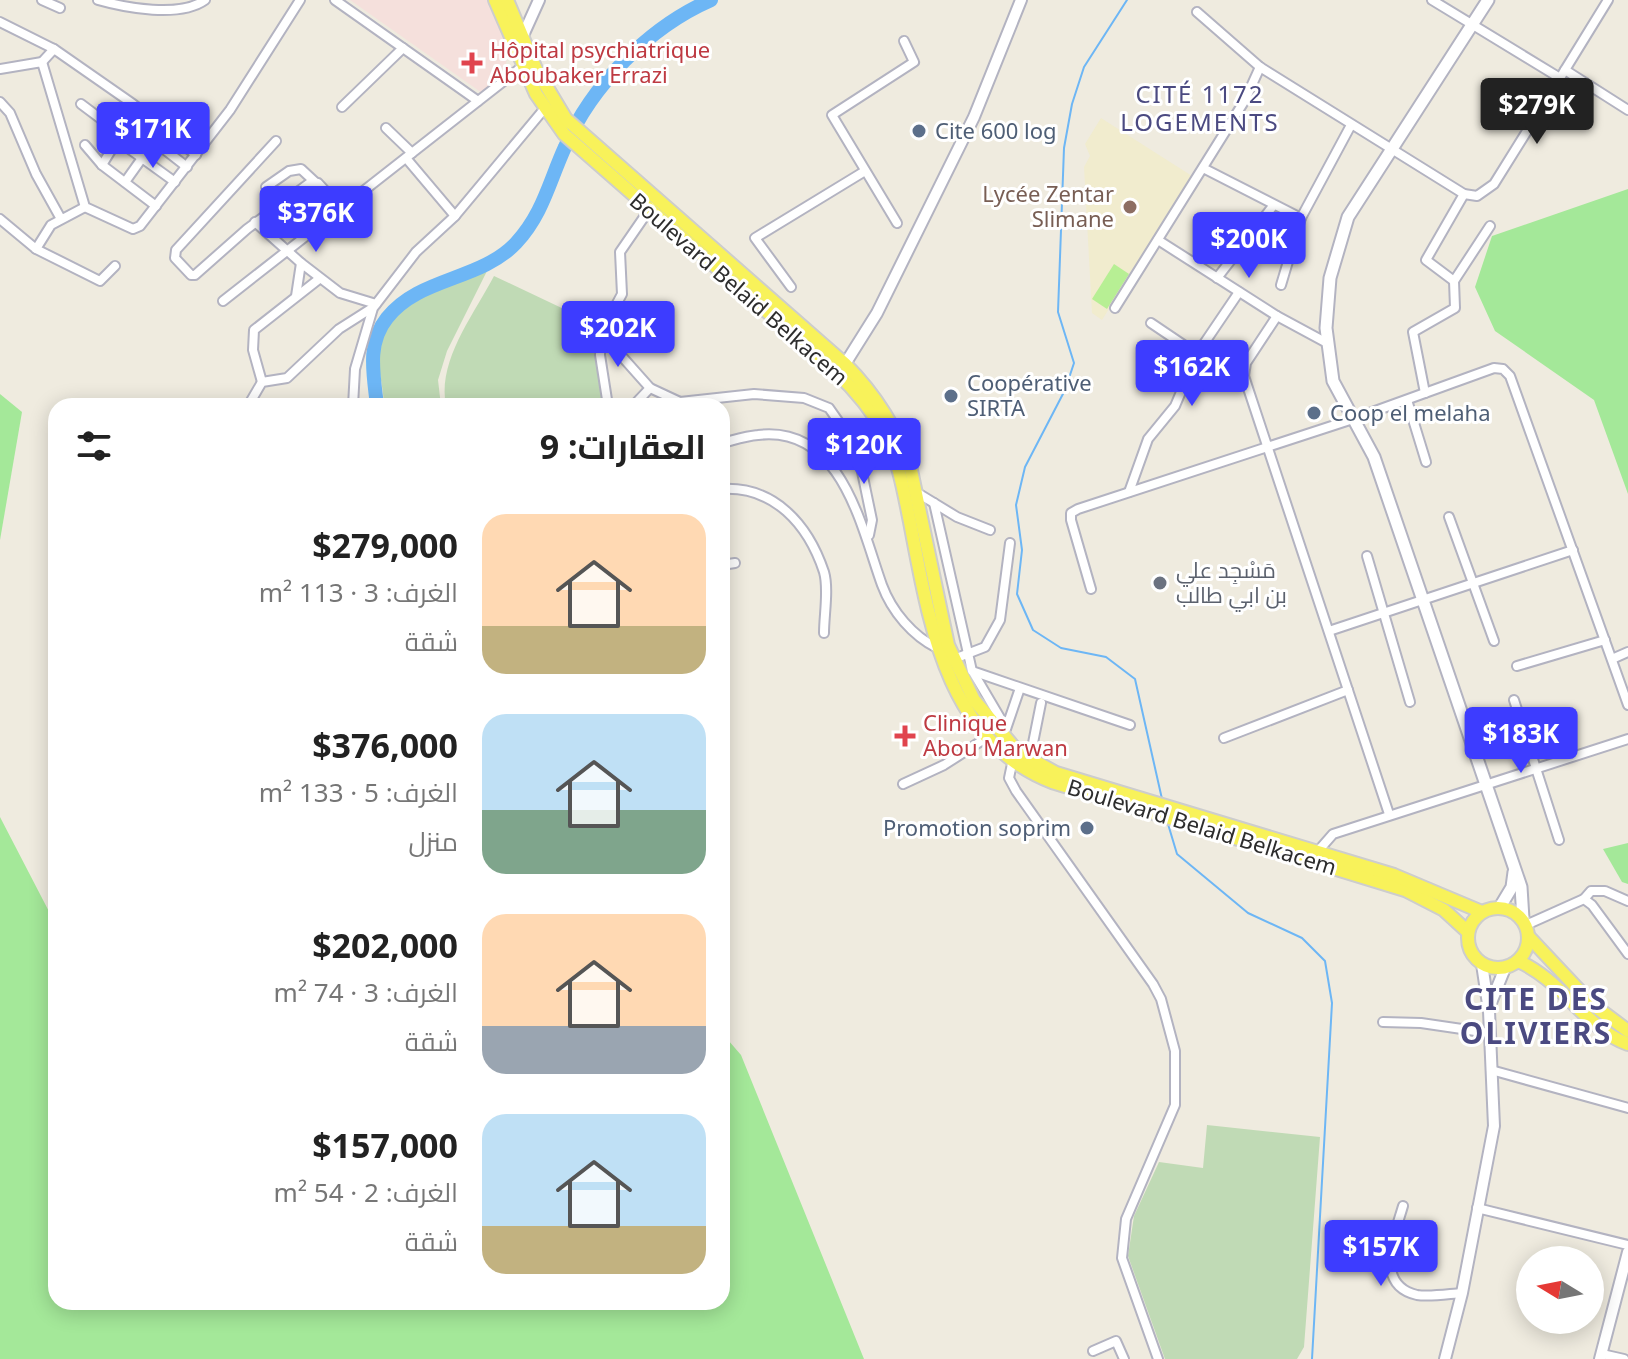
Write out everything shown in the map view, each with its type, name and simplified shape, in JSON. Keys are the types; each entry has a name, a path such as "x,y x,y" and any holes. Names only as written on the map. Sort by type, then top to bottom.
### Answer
{"main road":[{"name":"Boulevard Belaid Belkacem","path":"495,0 566,119 570,135"},
{"name":"Boulevard Belaid Belkacem","path":"507,0 523,66 545,108 570,135 865,384 903,445 940,614 954,659 974,700 1004,732 1014,757"},
{"path":"1488,0 1341,233 1330,278 1327,343 1333,381 1374,457 1523,895 1526,927 1527,948 1518,961 1505,968 1482,964 1470,950 1468,932 1482,912 1500,907 1513,911 1526,927 1592,1004 1628,1031"},
{"name":"Boulevard Belaid Belkacem","path":"652,205 836,372 873,414 886,436 901,481 937,648 964,708 986,738 1028,765 1405,890 1444,910 1468,932"},
{"name":"Boulevard Belaid Belkacem","path":"1178,815 1319,850 1409,880 1482,912"},
{"path":"1500,907 1512,887 1514,871"},
{"path":"1518,961 1553,981 1604,1030 1628,1044"}],"street":[{"path":"42,0 60,8"},
{"path":"98,0 141,8 192,8 205,0"},
{"path":"42,62 85,207 133,229 140,226 230,110 300,0"},
{"path":"335,0 478,101"},
{"path":"519,43 539,0"},
{"path":"1432,0 1628,110"},
{"path":"1197,12 1260,67 1464,194 1477,196 1494,184 1608,0"},
{"path":"845,364 877,313 974,117 1021,4"},
{"path":"0,22 54,49 133,104 196,155"},
{"path":"897,223 832,115 914,62 904,41"},
{"path":"342,107 403,48"},
{"path":"0,69 42,62 54,49"},
{"path":"223,301 523,66"},
{"path":"1115,308 1203,168 1260,67"},
{"path":"0,102 10,113 36,174 61,219"},
{"path":"81,104 142,158 175,182"},
{"path":"262,382 287,378 339,329 374,306 416,252 455,216 545,108"},
{"path":"1281,285 1301,218 1351,125"},
{"path":"102,165 119,137 137,128 187,167"},
{"path":"386,128 455,216"},
{"path":"125,182 155,140"},
{"path":"276,141 176,250 175,258 195,275 255,222 315,182"},
{"path":"85,145 102,165 156,206"},
{"path":"1203,168 1301,218"},
{"path":"266,187 289,171 301,169 341,208"},
{"path":"791,287 755,238 865,171"},
{"path":"1454,281 1426,260 1464,194"},
{"path":"607,398 600,355 601,333 622,294 620,252 652,205"},
{"path":"1217,278 1273,206"},
{"path":"36,249 51,225 85,207"},
{"path":"0,219 36,249 100,281 115,266"},
{"path":"255,222 319,279 340,293 374,306"},
{"path":"1425,393 1413,332 1455,308 1454,281 1490,226"},
{"path":"1158,240 1277,316 1327,343"},
{"path":"296,296 301,263"},
{"path":"253,398 262,382 253,350 254,330 319,279"},
{"path":"1129,492 1148,439 1175,406 1197,354 1239,292"},
{"path":"351,398 355,369 374,306"},
{"path":"1277,316 1244,370 1266,448 1389,814"},
{"path":"1151,323 1197,354"},
{"path":"601,333 650,388 671,398"},
{"path":"1091,589 1071,513 1353,419 1494,368 1503,369 1510,376 1628,705"},
{"path":"641,398 650,388"},
{"path":"717,398 754,394 804,398 829,408 857,448 872,520 869,536"},
{"path":"1407,400 1426,462"},
{"path":"730,441 761,434 804,442 835,472 853,499 869,536 882,586 896,611 921,639 937,648"},
{"path":"730,489 750,488 782,506 803,530 825,574 824,633"},
{"path":"915,492 990,530"},
{"path":"934,503 972,671 1004,732"},
{"path":"1449,517 1494,641"},
{"path":"954,659 985,647 1000,620 1010,543"},
{"path":"1329,631 1573,550"},
{"path":"1367,556 1410,702"},
{"path":"730,564 735,563"},
{"path":"1517,666 1605,640"},
{"path":"1612,659 1628,652"},
{"path":"972,671 1130,725"},
{"path":"1004,732 1020,688"},
{"path":"1224,738 1348,690"},
{"path":"1514,700 1559,840"},
{"path":"1028,765 1041,703"},
{"path":"903,784 944,765 986,738"},
{"path":"1319,850 1333,834 1628,739"},
{"path":"1014,757 1009,778 1016,791 1153,984 1161,999 1175,1051 1175,1105 1126,1219 1122,1258 1158,1359"},
{"path":"1526,927 1584,899 1591,891 1600,890 1628,901"},
{"path":"1584,899 1592,905 1628,954"},
{"path":"1445,1359 1462,1293 1494,1126 1489,1011 1482,964"},
{"path":"1489,1011 1505,968"},
{"path":"1383,1022 1421,1023 1489,1033"},
{"path":"1491,1070 1628,1108"},
{"path":"1403,1206 1389,1260 1395,1280 1404,1289 1418,1295 1462,1293"},
{"path":"1477,1208 1628,1245"},
{"path":"1624,1359 1601,1356 1628,1252"},
{"path":"1093,1351 1116,1341 1124,1359"}],"shaded area":[{"name":"Hôpital psychiatrique Aboubaker Errazi","path":"350,0 492,0 511,47 501,79 482,93"},
{"name":"Lycée Zentar Slimane","path":"1101,118 1192,176 1102,320 1092,313 1084,167 1090,156 1085,144"}],"green space":[{"path":"1628,189 1628,494 1594,400 1495,331 1475,287 1492,236"},
{"path":"1114,264 1129,274 1107,309 1092,299"},
{"path":"488,269 447,351 438,380 440,398 383,398 378,351 382,335 405,308 439,289"},
{"path":"494,276 587,320 603,398 446,398 447,372 467,323"},
{"path":"0,394 22,412 0,540"},
{"path":"0,817 48,910 48,1310 730,1310 730,1042 741,1055 864,1359 0,1359"},
{"path":"1628,843 1628,884 1622,882 1603,849"},
{"path":"1207,1125 1320,1137 1304,1347 1297,1359 1165,1359 1128,1256 1134,1216 1159,1162 1203,1168"}],"waterway":[{"path":"376,398 374,349 380,328 387,318 416,294 485,265 516,243 533,221 576,124 606,81 644,42 711,0"},
{"path":"1127,0 1084,67 1072,104 1064,148 1058,312 1074,363 1065,390 1025,467 1016,505 1022,550 1017,594 1033,630 1061,648 1106,657 1135,679 1162,799"},
{"path":"1168,824 1177,854 1248,913 1302,938 1325,961 1332,1003 1312,1359"}],"place":[{"name":"Hôpital psychiatrique Aboubaker Errazi","path":"472,63"},
{"name":"Cite 600 log","path":"919,131"},
{"name":"Lycée Zentar Slimane","path":"1130,207"},
{"name":"Coopérative SIRTA","path":"951,396"},
{"name":"Coop el melaha","path":"1314,413"},
{"name":"مَسْجِد علي بن ابي طالب","path":"1160,583"},
{"name":"Clinique Abou Marwan","path":"905,736"},
{"name":"Promotion soprim","path":"1087,828"}],"district":[{"name":"CITÉ 1172 LOGEMENTS","path":"1200,109"},
{"name":"CITE DES OLIVIERS","path":"1536,1017"}]}
